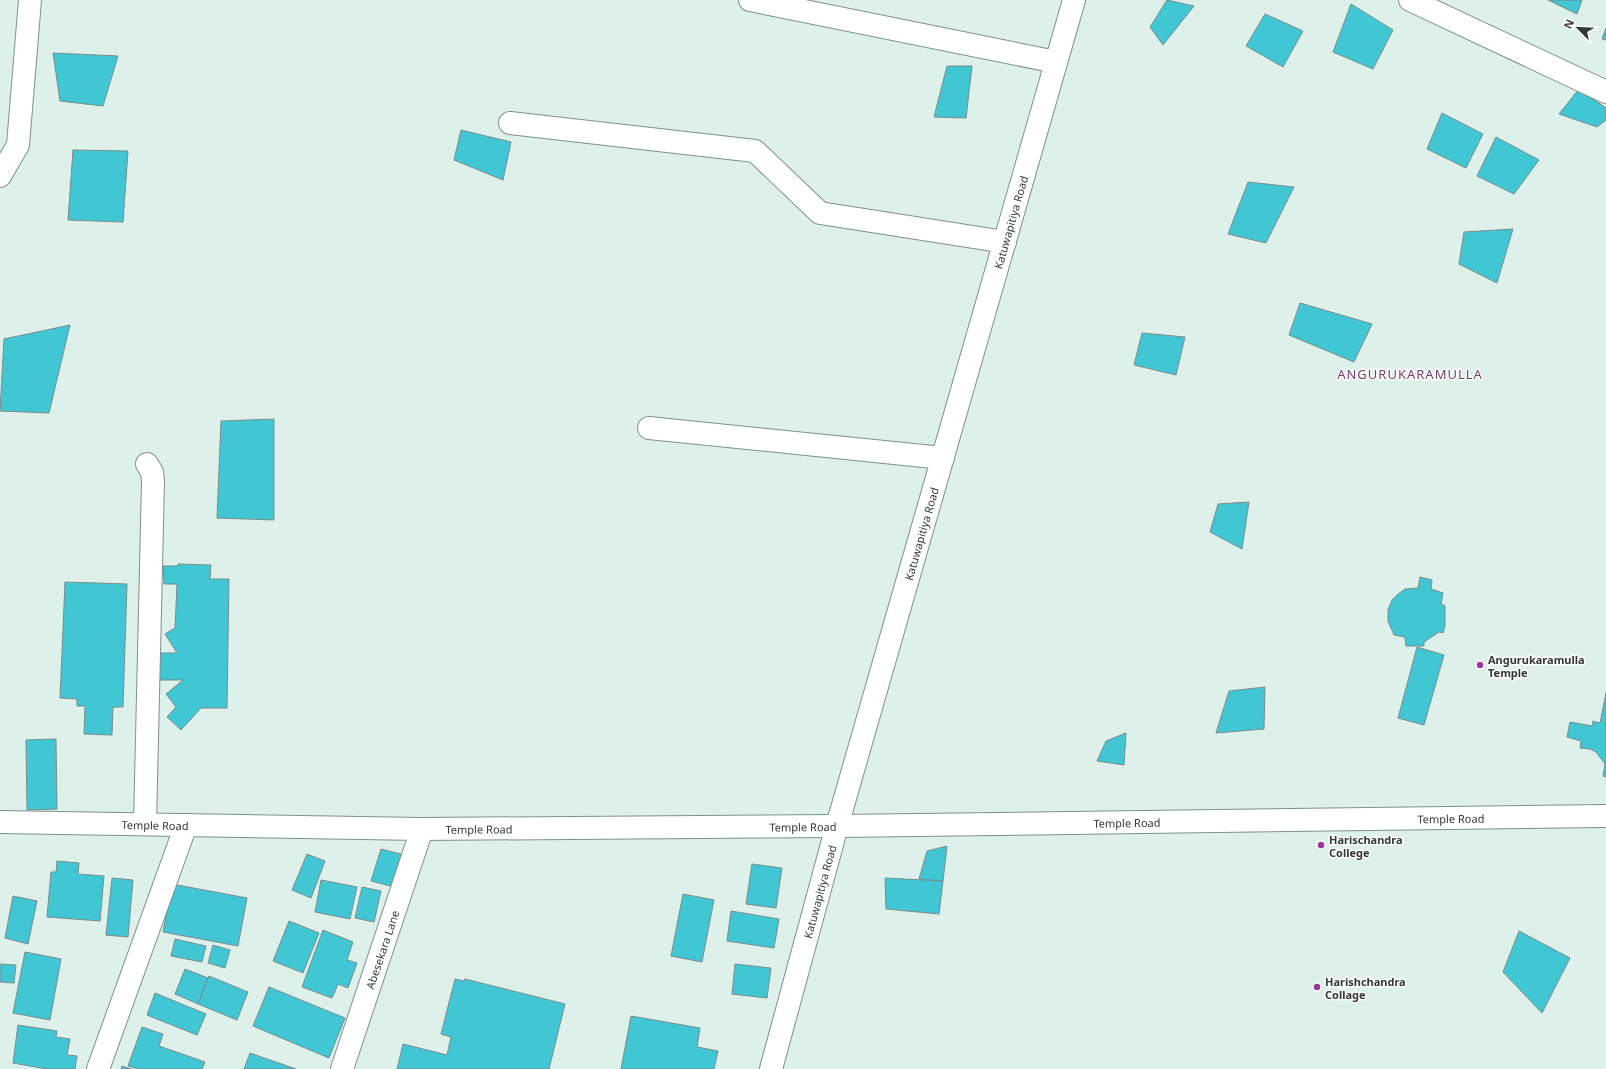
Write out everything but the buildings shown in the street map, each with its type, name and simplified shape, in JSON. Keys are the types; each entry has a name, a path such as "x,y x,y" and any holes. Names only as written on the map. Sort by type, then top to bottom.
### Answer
{"street":[{"path":"0,176 18,144 30,0"},
{"path":"750,0 1056,62"},
{"name":"Katuwapitiya Road","path":"771,1069 837,826 1074,0"},
{"path":"1410,0 1606,92"},
{"path":"510,123 755,151 820,213 1005,242"},
{"path":"649,428 943,458"},
{"path":"145,824 153,481 152,472 147,464"},
{"name":"Temple Road","path":"0,822 422,829 837,826 1606,816"},
{"path":"98,1069 186,825"},
{"name":"Abesekara Lane","path":"342,1069 422,829"}],"place":[{"name":"Angurukaramulla Temple","path":"1480,665"},
{"name":"Harischandra College","path":"1321,845"},
{"name":"Harishchandra Collage","path":"1317,987"}],"district":[{"name":"ANGURUKARAMULLA","path":"1410,374"}]}
